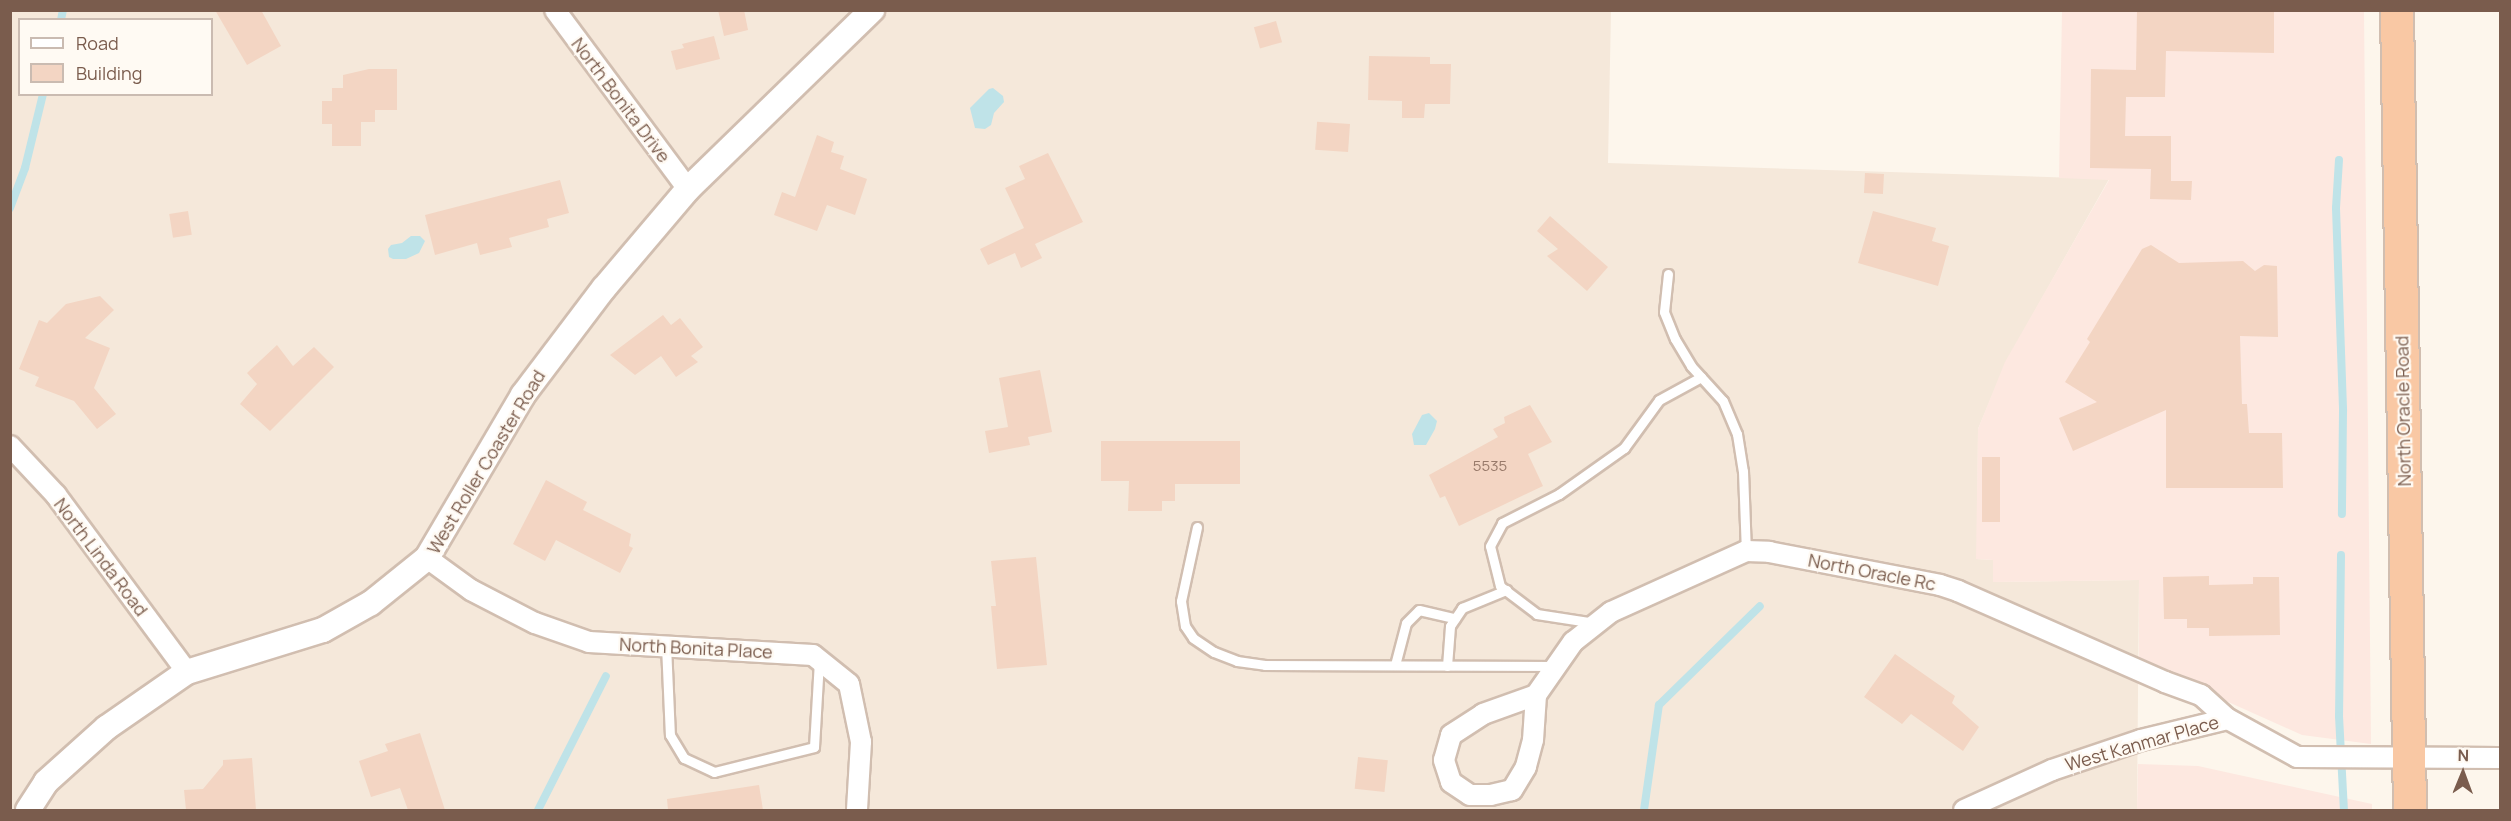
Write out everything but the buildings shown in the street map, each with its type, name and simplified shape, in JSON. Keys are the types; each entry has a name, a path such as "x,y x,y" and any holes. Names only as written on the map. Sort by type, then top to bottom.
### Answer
{"highway":[{"name":"North Oracle Road","path":"2397,10 2410,810"}],"street":[{"name":"North Bonita Drive","path":"555,10 688,189"},
{"name":"West Roller Coaster Road","path":"28,810 46,782 106,728 187,672 323,630 371,603 428,558 523,394 604,288 688,189 872,10"},
{"name":"North Linda Road","path":"10,446 56,495 187,672"},
{"name":"North Oracle Rc","path":"1536,695 1573,642 1611,612 1746,551 1769,552 1940,585 2165,682 2201,695 2228,719"},
{"name":"North Bonita Place","path":"428,558 471,590 535,623 589,642 813,655 849,684 861,742 857,810"},
{"path":"1536,695 1533,740 1526,767 1512,790 1491,795 1470,795 1451,782 1444,760 1451,735 1483,714 1536,695"},
{"name":"West Kanmar Place","path":"1964,810 2052,770 2141,740 2228,719 2296,757 2500,758"}],"lane":[{"path":"1668,274 1664,312 1690,366 1723,401 1737,434 1743,471 1746,551"},
{"path":"1596,623 1537,614 1500,586 1490,546 1502,523 1559,494 1624,448 1659,400 1701,376"},
{"path":"1197,527 1181,601 1185,626 1193,638 1222,655 1238,661 1264,665 1557,666"},
{"path":"1447,666 1450,626 1462,608 1506,590"},
{"path":"1395,665 1406,623 1419,610 1455,618"},
{"path":"666,645 669,735 684,758 714,771 814,747 819,660"}],"shaded area":[{"path":"10,11 1611,11 1608,163 2109,179 2006,362 1978,429 1977,559 1993,560 1994,582 2139,580 2137,810 11,810"},
{"path":"2062,11 2364,11 2371,744 2302,735 2139,662 2139,580 1993,582 1993,560 1976,559 1978,429 2005,362 2109,180 2059,178"},
{"path":"2138,764 2198,766 2372,804 2372,810 2137,810"}],"water":[{"path":"993,88 1003,96 1004,102 994,113 991,125 985,129 975,128 970,108 989,89"},
{"path":"411,236 420,236 425,241 419,253 406,259 389,257 388,249 391,245 402,243"},
{"path":"1429,413 1437,421 1435,429 1426,445 1414,445 1412,434 1422,415"}],"waterway":[{"path":"61,18 63,10"},
{"path":"10,208 25,168 43,96"},
{"path":"2339,160 2336,208 2343,411 2342,514"},
{"path":"2341,555 2339,716 2344,810"},
{"path":"1644,810 1659,705 1760,606"},
{"path":"538,810 606,676"}]}
